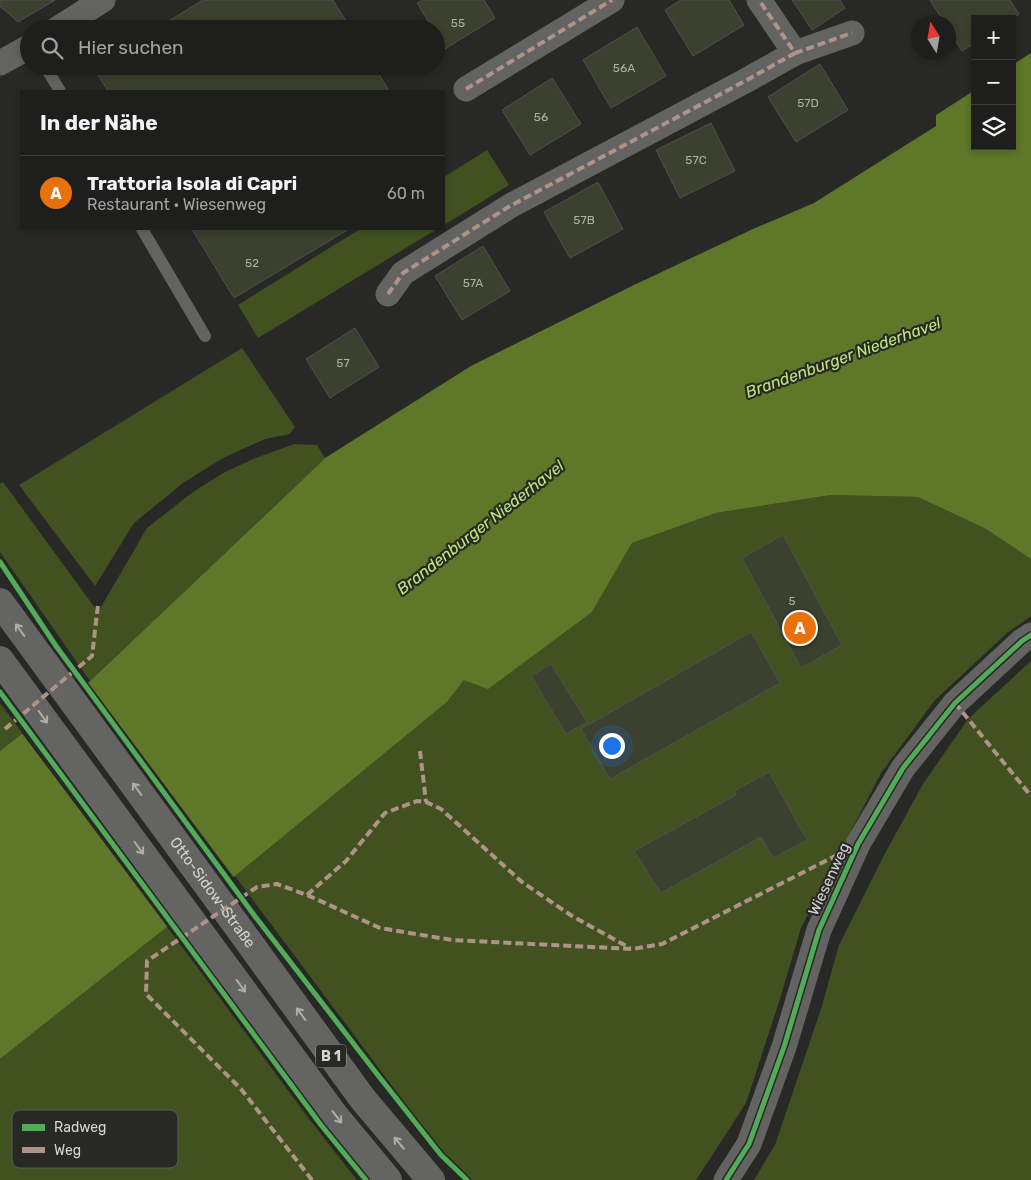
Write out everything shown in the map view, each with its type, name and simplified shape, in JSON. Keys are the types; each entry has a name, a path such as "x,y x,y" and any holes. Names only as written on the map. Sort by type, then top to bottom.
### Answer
{"main road":[{"name":"Otto-Sidow-Straße","path":"0,602 362,1098 431,1180"},
{"name":"B 1","path":"7,669 335,1116 388,1180"}],"street":[{"path":"71,20 103,0"},
{"path":"466,89 612,0"},
{"path":"759,0 795,53"},
{"path":"388,294 403,273 510,206 795,53 852,33"},
{"path":"2,58 20,51"},
{"name":"Wiesenweg","path":"726,1180 749,1144 784,1047 819,930 858,844 903,768 955,703 1022,641 1031,635"}],"lane":[{"path":"50,75 59,90"},
{"path":"143,230 206,336"}],"shaded area":[{"path":"487,150 509,185 445,224 445,176"},
{"path":"358,230 435,230 258,338 238,305"},
{"path":"242,348 295,427 290,434 265,439 223,458 183,483 134,523 95,586 19,485"},
{"path":"294,444 317,445 325,458 90,681 0,552 0,484 3,482 98,612 147,528 193,492 223,473 253,459"},
{"path":"831,495 918,497 986,529 1031,559 1031,616 1007,633 935,700 881,773 801,928 746,1103 696,1180 471,1180 437,1146 235,876 447,702 464,680 592,612 632,543 716,513"},
{"path":"1031,661 1031,1180 754,1180 775,1145 821,1009 839,945 883,857 923,784 968,719"},
{"path":"0,703 23,734 0,751"},
{"path":"167,927 308,1118 357,1180 0,1180 0,1059"}],"water":[{"name":"Brandenburger Niederhavel","path":"1031,53 1031,559 986,529 918,497 831,495 716,513 632,543 592,612 488,689 464,680 447,702 235,876 167,927 0,1059 0,751 90,681 325,458 471,366 634,285 753,229 814,203 936,126 936,115 971,93 971,150 1016,150 1016,62"}],"pier":[{"path":"86,680 235,879 169,929 21,732"}],"building":[{"path":"0,0 55,0 18,22 0,6"},
{"path":"203,0 333,0 345,20 171,20"},
{"path":"423,0 484,0 495,18 445,49 445,20 427,20 417,3"},
{"path":"681,0 729,0 744,25 693,56 665,10"},
{"path":"792,0 840,0 845,8 812,30"},
{"path":"930,0 1010,0 1019,14 1016,16 971,15 971,45 962,51 956,42 956,15 940,15"},
{"path":"637,27 666,76 611,108 583,60"},
{"path":"820,64 848,110 796,142 768,97"},
{"path":"98,75 379,75 388,90 107,90"},
{"path":"552,78 581,124 530,155 502,110"},
{"path":"711,123 735,171 680,198 656,150"},
{"path":"598,182 623,229 570,258 544,212"},
{"path":"193,230 347,230 234,298"},
{"path":"483,246 510,291 462,320 435,276"},
{"path":"355,328 379,367 330,398 306,359"},
{"path":"783,535 842,645 801,668 742,558"},
{"path":"751,632 780,683 610,779 581,729"},
{"path":"551,664 587,722 566,734 531,676"},
{"path":"769,772 807,840 773,858 761,837 661,893 634,851 736,795 734,791"}],"marked path":[{"path":"466,89 612,0"},
{"path":"388,294 403,273 510,206 795,53 759,0"},
{"path":"795,53 852,33"},
{"path":"5,729 92,656 98,605"},
{"path":"955,703 1031,796"},
{"path":"420,751 426,802"},
{"path":"307,895 346,861 385,813 417,801 426,802 441,809 522,882 572,916 630,948"},
{"path":"312,1180 241,1089 146,994 147,961 257,887 277,884 307,895 380,928 452,940 632,949 662,944 857,845"}],"cycle path":[{"path":"0,562 56,646 254,915 441,1155 467,1180"},
{"path":"726,1180 749,1144 784,1047 819,930 858,844 903,768 955,703 1022,641 1031,635"},
{"path":"0,692 321,1125 366,1180"}],"place":[{"name":"Trattoria Isola di Capri","path":"800,628"}]}
